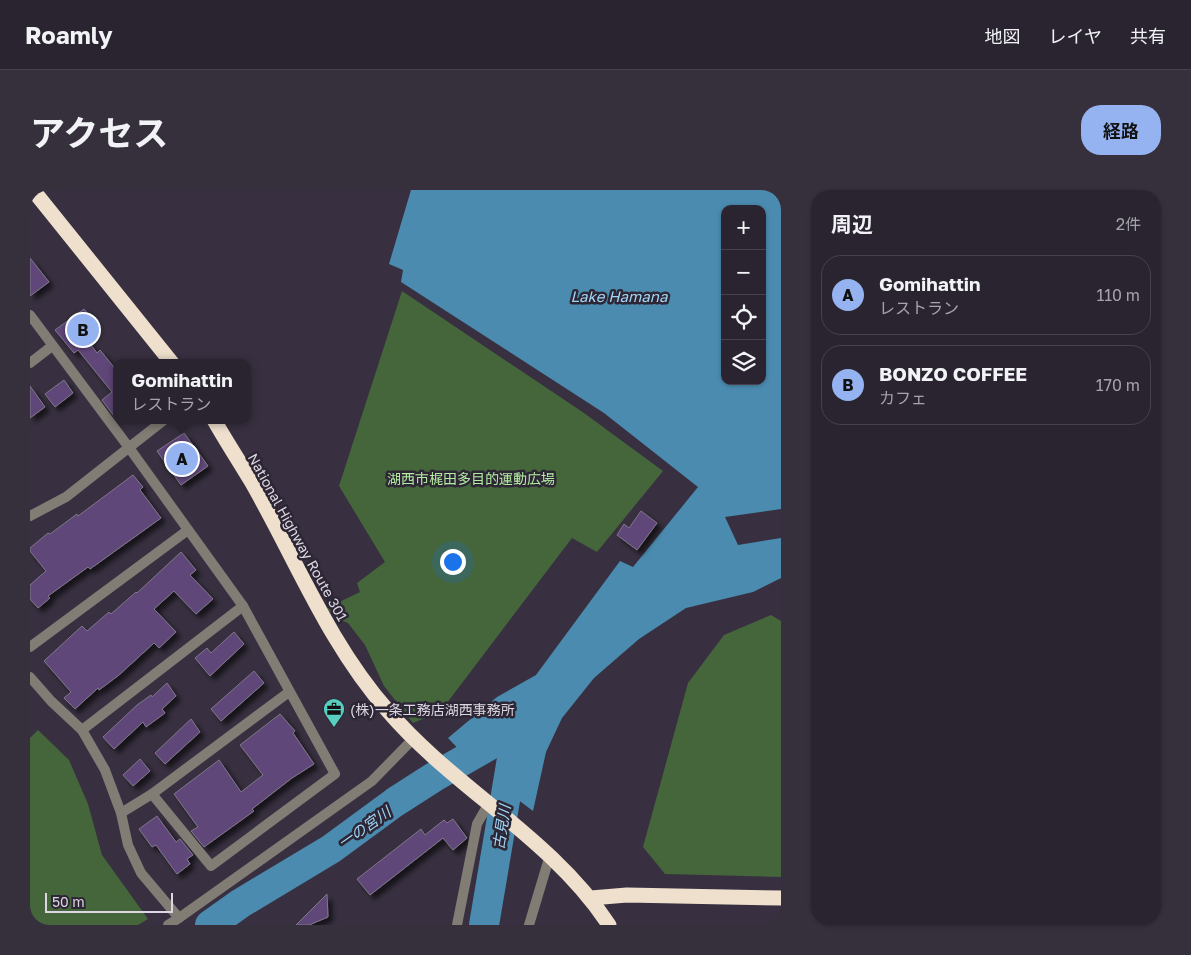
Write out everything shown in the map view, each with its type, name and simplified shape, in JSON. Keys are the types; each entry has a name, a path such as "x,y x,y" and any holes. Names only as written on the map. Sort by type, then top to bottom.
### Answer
{"highway":[{"path":"33,190 169,359"},
{"name":"National Highway Route 301","path":"216,424 251,482 319,613 382,704 427,750 550,854 591,898 609,925"},
{"path":"591,898 628,894 781,898"}],"street":[{"path":"30,315 130,449 242,606 335,774 211,866 152,794"},
{"path":"30,363 52,346"},
{"path":"30,516 66,496 130,449 159,424"},
{"path":"30,647 188,530"},
{"path":"82,730 242,606"},
{"path":"30,677 50,702 82,730 105,770 121,813 128,845 141,872 178,918"},
{"path":"121,813 152,794 289,692"},
{"path":"168,925 372,781 414,738"},
{"path":"457,925 477,824 492,806"},
{"path":"529,925 550,854"}],"green space":[{"name":"湖西市梶田多目的運動広場","path":"402,291 584,413 663,471 597,552 572,538 440,712 413,723 384,686 365,645 348,623 334,617 327,608 360,592 357,583 385,562 339,486"},
{"path":"771,615 781,621 781,877 665,874 643,847 688,683 724,635"},
{"path":"38,730 69,760 88,804 102,855 148,919 138,925 30,925 30,738"}],"water":[{"name":"Lake Hamana","path":"411,190 781,190 781,509 725,517 738,545 781,538 781,578 753,592 686,608 639,639 594,678 562,718 546,752 533,811 509,793 514,756 508,745 470,761 448,738 497,697 536,675 620,561 633,567 698,487 604,413 401,282 403,270 389,264"}],"building":[{"path":"30,258 49,282 30,296"},
{"path":"84,309 93,320 80,330 97,353 100,350 113,366 113,415 102,400 112,392 78,350 74,353 55,330"},
{"path":"64,380 73,393 55,407 45,394"},
{"path":"30,386 45,407 30,418"},
{"path":"184,433 208,466 181,485 157,451"},
{"path":"133,475 143,487 140,490 161,518 90,569 88,567 48,596 50,598 38,608 30,599 30,585 46,571 30,551 30,548 48,533 50,534 77,514 78,516"},
{"path":"641,511 657,523 637,550 617,535 624,524 629,528"},
{"path":"181,552 196,570 190,575 213,599 196,614 174,591 154,609 176,632 159,648 154,643 119,675 99,690 98,688 75,709 64,698 71,692 44,661 82,626 87,631 109,612 111,614 137,593"},
{"path":"234,632 244,644 210,676 195,658 207,648 211,653"},
{"path":"254,671 264,683 221,721 211,709"},
{"path":"167,683 176,696 162,709 165,713 146,727 143,722 114,749 103,737 137,705 151,695 152,697"},
{"path":"280,714 295,731 293,733 314,764 292,778 252,809 254,811 204,847 191,831 198,827 174,794 219,760 241,792 263,775 240,745"},
{"path":"191,719 200,732 165,764 155,753"},
{"path":"140,759 150,771 133,786 123,775"},
{"path":"157,816 176,842 180,839 193,855 187,859 190,864 177,874 156,845 152,847 139,829"},
{"path":"453,819 467,838 453,850 443,838 370,895 357,879 421,829 425,835 444,820 447,823"},
{"path":"327,894 328,917 309,925 296,925"}],"waterway":[{"name":"古見川","path":"484,925 517,729"},
{"name":"一の宮川","path":"210,925 241,903 331,849 395,802 434,777 502,738"}],"place":[{"name":"BONZO COFFEE","path":"83,330"},
{"name":"Gomihattin","path":"182,459"},
{"name":"(株)一条工務店湖西事務所","path":"334,728"}]}
